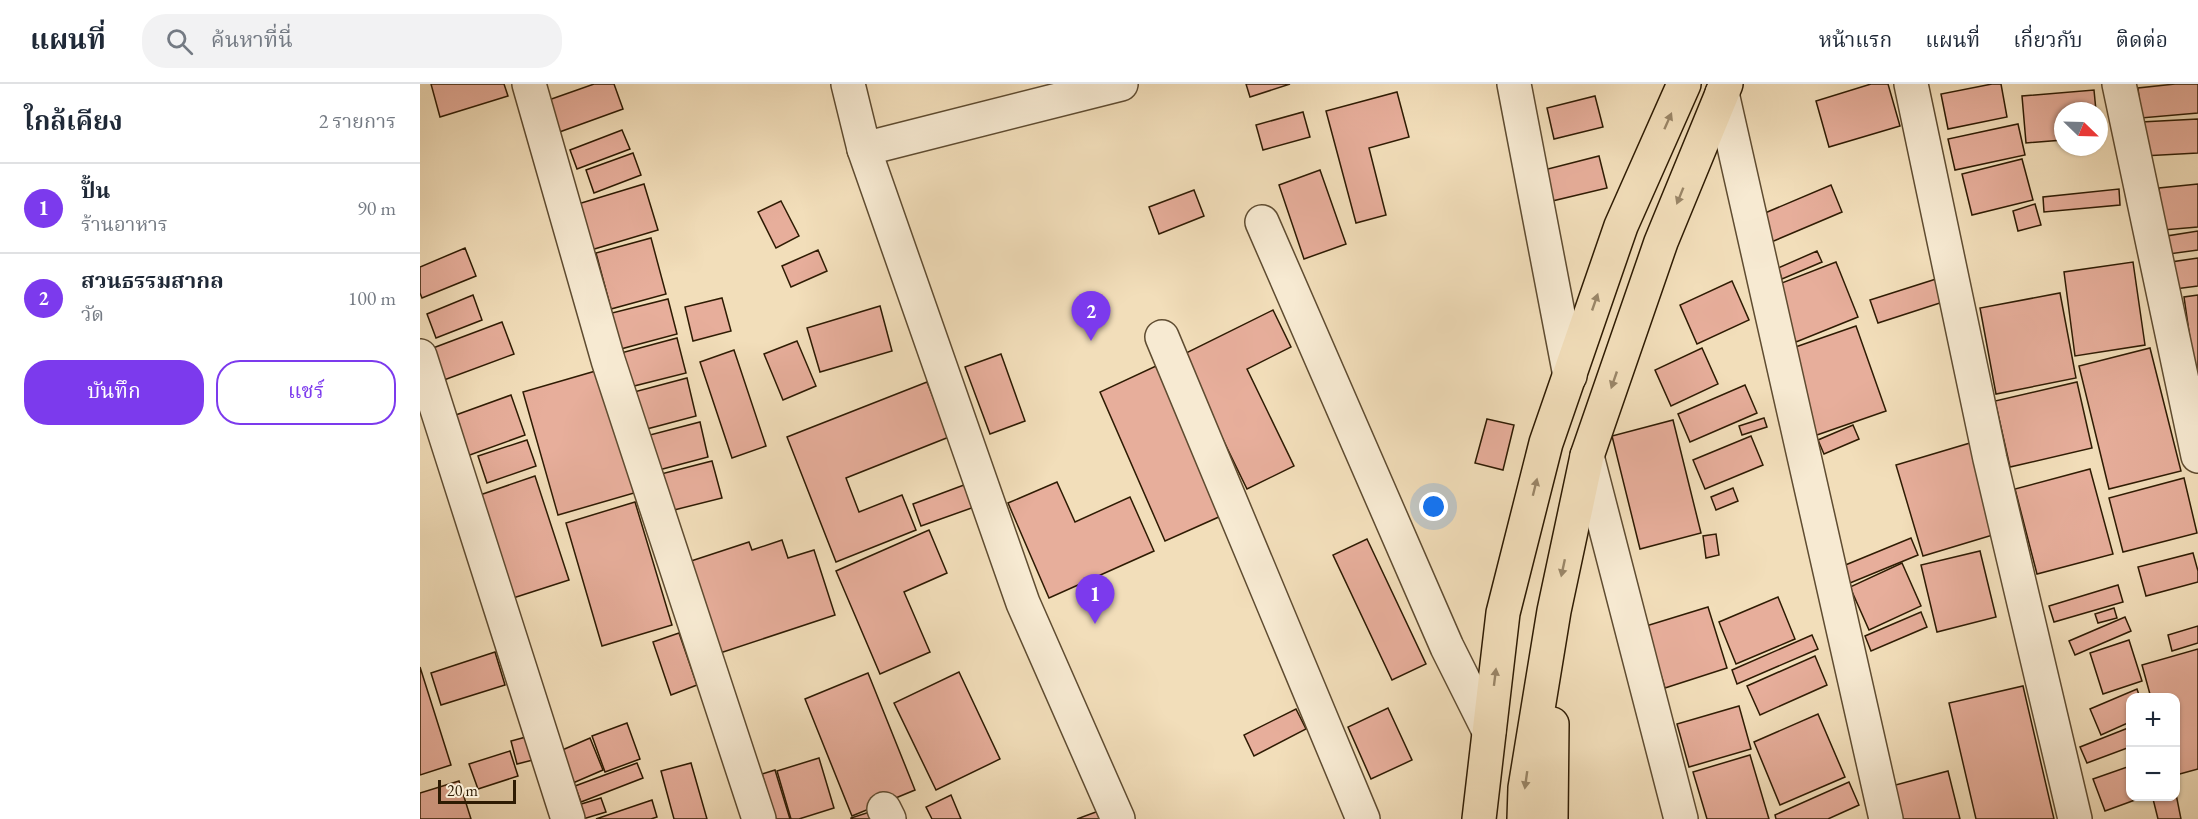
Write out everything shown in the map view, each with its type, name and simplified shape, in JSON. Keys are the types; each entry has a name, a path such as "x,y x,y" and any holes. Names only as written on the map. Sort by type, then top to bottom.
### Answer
{"main road":[{"path":"1479,816 1503,613 1546,443 1621,226 1684,84"},
{"path":"1524,819 1525,788 1554,611 1587,456 1661,242 1724,89"},
{"path":"1551,819 1554,611"}],"street":[{"path":"529,84 608,360 759,819"},
{"path":"848,84 864,149 1023,603 1118,819"},
{"path":"864,149 1121,84"},
{"path":"1514,84 1570,375"},
{"path":"1911,84 1990,459 2075,819"},
{"path":"2120,84 2198,456"},
{"path":"1724,89 1886,819"},
{"path":"1262,222 1447,647 1489,731"},
{"path":"1162,337 1363,819"},
{"path":"420,356 568,819"},
{"path":"1587,456 1681,819"}],"building":[{"path":"431,84 504,84 508,96 440,117"},
{"path":"594,84 614,84 623,109 554,134 543,102"},
{"path":"1246,84 1290,84 1250,97"},
{"path":"1871,84 1888,84 1900,126 1829,147 1816,101"},
{"path":"2001,84 2007,117 1948,129 1941,94"},
{"path":"2198,84 2198,113 2141,118 2138,88"},
{"path":"2094,90 2095,102 2054,102 2054,141 2026,143 2022,96"},
{"path":"1397,92 1409,137 1369,148 1386,215 1356,223 1326,111"},
{"path":"1595,96 1603,127 1554,139 1547,108"},
{"path":"1303,112 1310,137 1263,150 1256,125"},
{"path":"2198,119 2198,153 2143,156 2141,122"},
{"path":"2018,124 2025,155 1955,170 1948,139"},
{"path":"622,130 630,149 577,169 570,150"},
{"path":"633,153 641,175 594,193 586,170"},
{"path":"1599,156 1607,188 1548,202 1540,171"},
{"path":"2022,159 2033,200 1972,215 1962,174"},
{"path":"1320,170 1346,244 1304,259 1279,185"},
{"path":"644,184 658,230 591,250 578,204"},
{"path":"2198,184 2198,227 2163,230 2159,188"},
{"path":"1831,185 1842,212 1769,243 1758,216"},
{"path":"2119,189 2120,205 2044,212 2043,197"},
{"path":"1194,190 1204,216 1159,234 1149,207"},
{"path":"781,201 799,236 776,248 758,212"},
{"path":"2035,204 2041,225 2018,231 2013,211"},
{"path":"2198,231 2198,250 2169,254 2167,236"},
{"path":"651,238 666,294 611,309 596,253"},
{"path":"465,248 476,276 422,298 420,267"},
{"path":"818,250 827,271 791,287 782,266"},
{"path":"1817,251 1822,262 1782,279 1778,268"},
{"path":"2198,258 2198,286 2175,289 2171,262"},
{"path":"1836,262 1858,317 1796,342 1774,286"},
{"path":"2133,262 2145,345 2075,356 2064,272"},
{"path":"1936,279 1943,302 1878,323 1870,300"},
{"path":"1732,281 1749,320 1697,344 1680,305"},
{"path":"2060,293 2076,378 1996,394 1980,308"},
{"path":"473,295 482,320 436,338 427,314"},
{"path":"2198,295 2198,394 2184,297"},
{"path":"722,298 731,331 693,341 685,307"},
{"path":"668,299 677,334 617,350 608,314"},
{"path":"880,306 892,351 820,372 807,328"},
{"path":"1273,310 1291,347 1247,369 1294,466 1247,489 1182,355"},
{"path":"502,322 514,354 444,380 433,348"},
{"path":"1856,326 1886,411 1814,436 1784,351"},
{"path":"677,338 686,373 630,387 621,353"},
{"path":"797,341 816,386 783,400 764,354"},
{"path":"1702,348 1718,384 1671,406 1655,370"},
{"path":"2150,348 2181,471 2109,489 2079,366"},
{"path":"734,350 766,446 732,458 700,362"},
{"path":"1001,354 1025,421 990,434 965,367"},
{"path":"1156,366 1221,516 1165,541 1100,392"},
{"path":"599,370 634,493 558,515 523,392"},
{"path":"687,378 696,416 643,430 634,392"},
{"path":"927,382 949,437 846,478 859,512 902,495 916,530 836,562 787,437"},
{"path":"2077,382 2092,448 2010,467 1995,401"},
{"path":"1745,385 1757,413 1690,442 1678,414"},
{"path":"511,395 525,435 467,456 453,416"},
{"path":"1764,418 1767,427 1742,435 1739,426"},
{"path":"1487,419 1514,425 1503,470 1475,463"},
{"path":"1673,420 1701,533 1640,549 1612,436"},
{"path":"700,422 708,457 655,471 646,436"},
{"path":"1853,425 1859,439 1824,454 1818,440"},
{"path":"1751,436 1763,465 1705,489 1693,460"},
{"path":"527,440 536,466 487,483 478,456"},
{"path":"1970,443 1996,534 1923,556 1896,465"},
{"path":"712,461 722,498 670,511 661,474"},
{"path":"2090,469 2113,554 2037,574 2015,489"},
{"path":"535,476 569,580 510,599 477,496"},
{"path":"2184,478 2197,533 2123,552 2109,498"},
{"path":"972,482 980,505 921,526 913,504"},
{"path":"1057,482 1075,522 1130,497 1154,551 1049,598 1008,503"},
{"path":"1733,488 1738,501 1716,510 1711,497"},
{"path":"635,502 672,625 602,646 566,523"},
{"path":"929,530 947,573 904,592 930,652 880,674 836,571"},
{"path":"1716,534 1719,555 1706,558 1703,536"},
{"path":"1911,538 1918,555 1850,583 1843,566"},
{"path":"1367,539 1426,664 1392,680 1333,555"},
{"path":"782,540 788,558 814,550 835,615 714,655 685,563 749,542 752,550"},
{"path":"1980,551 1996,617 1937,632 1921,565"},
{"path":"2193,553 2198,571 2198,582 2146,596 2138,567"},
{"path":"1902,563 1921,606 1869,630 1850,587"},
{"path":"2118,585 2123,602 2054,622 2049,606"},
{"path":"1778,597 1795,639 1736,664 1719,622"},
{"path":"1708,607 1727,668 1665,688 1646,626"},
{"path":"2114,608 2117,618 2098,623 2095,614"},
{"path":"1921,612 1927,627 1871,651 1865,636"},
{"path":"2125,617 2131,631 2075,655 2069,641"},
{"path":"2198,626 2198,643 2172,651 2168,635"},
{"path":"679,633 697,685 671,695 653,642"},
{"path":"1812,635 1818,649 1737,684 1732,670"},
{"path":"2129,640 2142,681 2103,694 2090,653"},
{"path":"2198,649 2198,769 2180,774 2180,693 2150,693 2142,665"},
{"path":"495,652 505,685 441,705 431,673"},
{"path":"1815,656 1827,685 1760,715 1747,686"},
{"path":"420,667 451,765 420,775"},
{"path":"959,672 1000,759 936,790 894,703"},
{"path":"868,673 915,790 852,816 805,699"},
{"path":"2023,686 2054,819 1976,819 1949,703"},
{"path":"2126,694 2126,724 2101,735 2090,709"},
{"path":"1739,706 1751,749 1689,767 1677,724"},
{"path":"1388,708 1412,760 1371,779 1348,727"},
{"path":"1296,709 1306,729 1254,756 1244,735"},
{"path":"1818,714 1845,777 1780,805 1754,742"},
{"path":"627,723 640,759 605,772 592,736"},
{"path":"2126,729 2126,748 2087,763 2080,747"},
{"path":"526,737 533,760 517,764 511,741"},
{"path":"590,738 603,770 573,783 560,751"},
{"path":"510,751 518,776 478,789 469,764"},
{"path":"1750,755 1769,819 1707,819 1693,772"},
{"path":"819,758 834,808 799,819 791,819 777,771"},
{"path":"637,763 643,778 581,802 575,786"},
{"path":"691,763 707,819 674,819 661,771"},
{"path":"2126,767 2126,801 2132,801 2105,811 2093,779"},
{"path":"775,770 790,819 776,819 762,774"},
{"path":"1948,771 1960,819 1896,819 1888,787"},
{"path":"459,781 471,819 420,819 420,793"},
{"path":"1849,782 1859,805 1828,819 1776,819 1775,815"},
{"path":"951,795 961,819 932,819 926,807"},
{"path":"601,798 606,812 583,819 578,805"},
{"path":"652,800 657,817 651,819 596,819"},
{"path":"2154,801 2177,801 2181,819 2158,819"},
{"path":"879,809 882,819 851,819 851,818"},
{"path":"1104,809 1107,819 1077,819"}],"place":[{"name":"สวนธรรมสากล","path":"1091,341"},
{"name":"ปั้น","path":"1095,624"}]}
